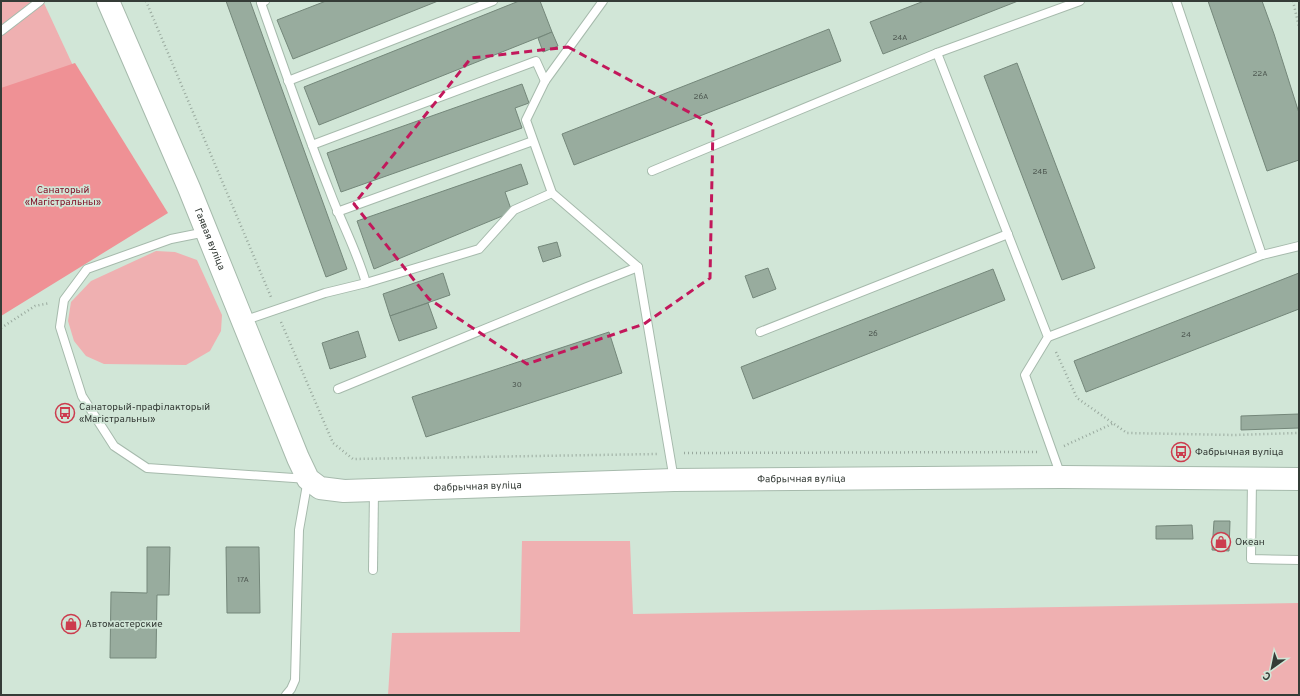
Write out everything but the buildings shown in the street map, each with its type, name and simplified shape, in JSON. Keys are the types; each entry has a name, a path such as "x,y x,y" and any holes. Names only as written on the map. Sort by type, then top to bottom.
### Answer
{"main road":[{"name":"Гаявая вуліца","path":"108,1 206,231 298,458 308,479"},
{"name":"Фабрычная вуліца","path":"308,479 320,488 344,491 674,480 1062,477 1299,479"}],"lane":[{"path":"1,31 40,1"},
{"path":"265,1 261,3 288,81 337,212 362,268 366,282"},
{"path":"288,81 493,1"},
{"path":"604,1 545,81 526,120 552,193 638,268 674,480"},
{"path":"652,171 937,53 1080,1"},
{"path":"1176,1 1262,255"},
{"path":"937,53 1048,336"},
{"path":"312,145 536,61 545,81"},
{"path":"337,212 533,141"},
{"path":"243,322 325,293 479,249 514,210 552,193"},
{"path":"206,231 170,239 87,269 64,300 60,327 82,396 114,446 147,468 308,479 299,530 295,680 292,689 286,695"},
{"path":"760,332 1008,234"},
{"path":"1062,477 1025,375 1048,336 1262,255 1299,246"},
{"path":"338,389 587,286 638,268"},
{"path":"1252,479 1251,559 1299,560"},
{"path":"374,490 374,570"}],"path":[{"path":"146,1 332,443 353,459 669,453 1053,452 1114,423"},
{"path":"1293,1 1299,27"},
{"path":"1294,6 1299,4"},
{"path":"1,328 35,306 64,300"},
{"path":"1048,336 1078,398 1128,433 1235,435 1299,433"}],"highlighted area":[{"path":"568,47 713,125 710,278 644,324 527,364 429,299 354,204 471,58"}],"green space":[{"name":"Санаторый «Магістральны»","path":"1,1 43,1 147,225 1,296"},
{"name":"Санаторый «Магістральны»","path":"75,63 168,213 1,316 1,88"},
{"path":"156,251 175,252 197,260 222,315 221,331 210,351 186,365 104,364 86,356 74,341 68,321 71,302 91,281"},
{"path":"522,541 630,541 633,614 1299,603 1299,695 388,695 392,633 520,632"}],"place":[{"name":"Санаторый-прафілакторый «Магістральны»","path":"65,413"},
{"name":"Фабрычная вуліца","path":"1181,452"},
{"name":"Океан","path":"1221,542"},
{"name":"Автомастерские","path":"71,624"}]}
